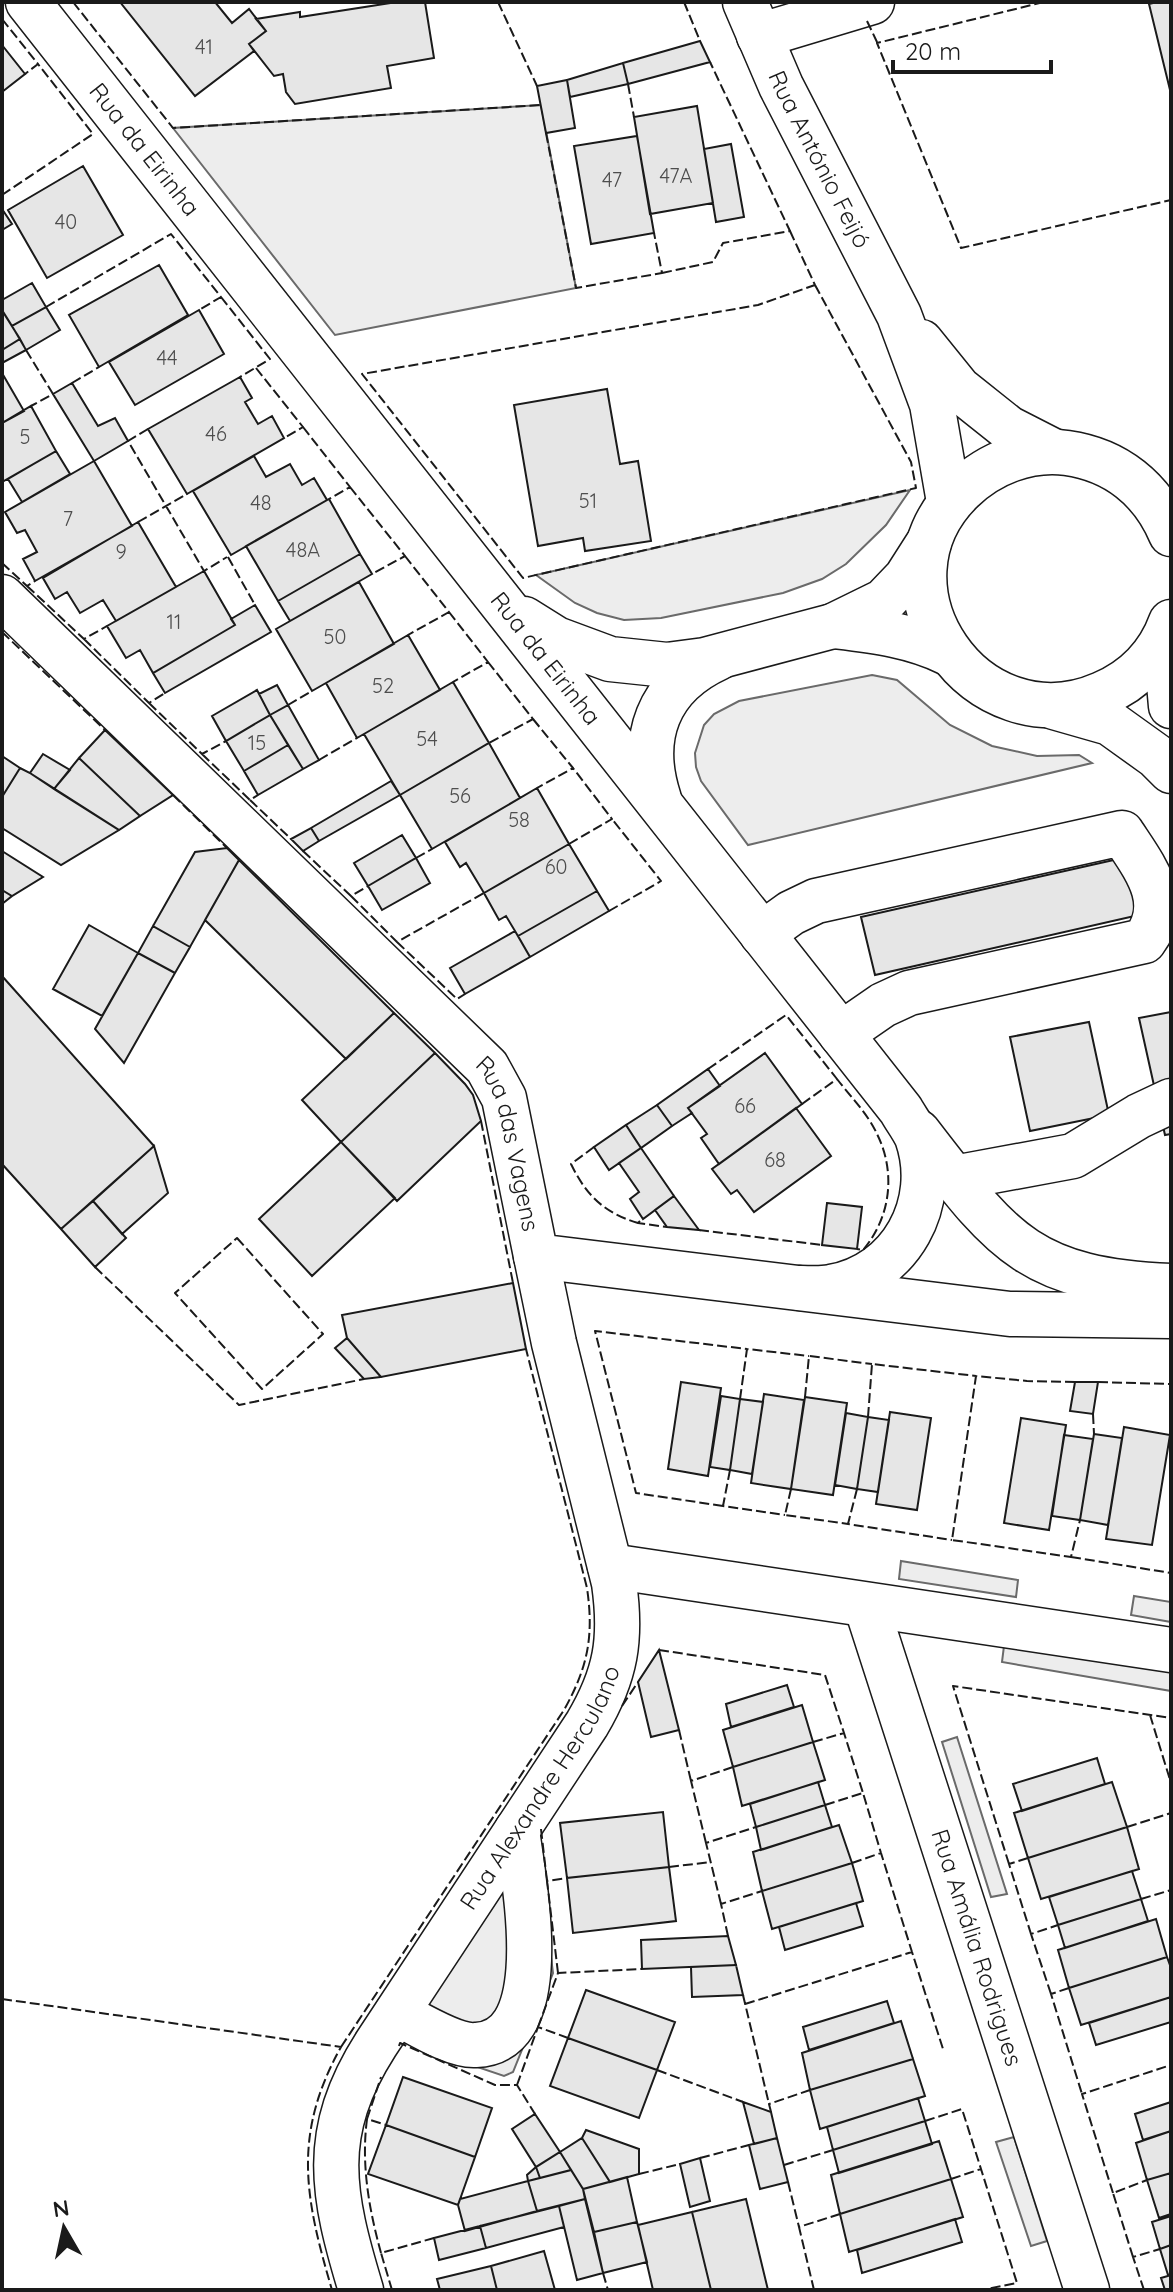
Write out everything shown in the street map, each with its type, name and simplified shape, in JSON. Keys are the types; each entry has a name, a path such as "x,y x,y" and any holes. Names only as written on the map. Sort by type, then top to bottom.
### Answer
{"street":[{"name":"Rua da Eirinha","path":"28,2 901,1110 916,1135 923,1163 924,1191 917,1219 902,1244 882,1265 857,1280 830,1288 800,1288"},
{"path":"752,19 872,2"},
{"name":"Rua António Feijó","path":"752,19 816,157 899,315 932,404 940,520 924,578 930,617 948,653"},
{"name":"Rua António Feijó","path":"899,315 959,389 1008,428 1053,451"},
{"path":"483,578 523,619 556,639 591,654 629,663 667,665 705,660 833,626 884,601 906,578 940,520 978,475 1013,458 1053,451 1086,456 1117,469 1143,489 1168,523"},
{"name":"Rua das Vagens","path":"2,597 487,1067 504,1098 536,1256 1010,1314 1171,1316"},
{"path":"833,626 898,634 924,642 948,653 976,681 1012,700 1051,706 1110,723 1156,756 1171,771"},
{"path":"1051,706 1086,701 1118,687 1145,666 1168,630"},
{"path":"1168,630 1171,706"},
{"path":"662,808 652,776 650,749 655,723 666,699 684,679 706,664 731,653"},
{"path":"762,934 791,913 816,901 1122,833 1156,886 1161,909 1155,929 1144,941 909,993 883,1005 841,1034"},
{"path":"954,1178 1073,1156 1139,1116 1171,1101"},
{"path":"901,1110 999,1231 1025,1251 1053,1266 1099,1280 1171,1286"},
{"name":"Rua Alexandre Herculano","path":"361,2290 338,2204 337,2149 349,2094 365,2061 602,1699 618,1642 618,1611 610,1566 554,1343 536,1256"},
{"path":"610,1566 1171,1650"},
{"name":"Rua Amália Rodrigues","path":"866,1605 1087,2290"},
{"path":"397,2013 463,2044 477,2045 505,2036 515,2022 525,1995 530,1943 517,1830"}],"shaded area":[{"path":"541,105 576,288 335,335 173,128"},
{"path":"910,490 886,525 846,564 822,579 783,593 661,618 624,620 575,603 536,575"},
{"path":"872,675 897,680 950,725 992,746 1037,756 1079,755 1092,763 748,845 701,781 695,753 704,725 714,714 739,701"},
{"path":"901,1561 1018,1580 1016,1597 899,1579"},
{"path":"1134,1596 1171,1602 1171,1622 1131,1615"},
{"path":"1004,1646 1171,1672 1171,1691 1002,1662"},
{"path":"957,1737 1007,1894 991,1897 942,1742"},
{"path":"534,1821 553,1973 513,2072 504,2076 400,2041"},
{"path":"1014,2137 1047,2241 1031,2246 996,2142"}],"building":[{"path":"120,2 215,2 232,23 249,9 266,31 249,44 254,51 195,96"},
{"path":"397,2 425,2 434,58 387,66 391,88 295,104 286,92 283,74 274,76 249,44 266,31 256,19 300,12 300,17"},
{"path":"1171,2 1171,94 1149,4"},
{"path":"700,41 710,62 628,84 623,63"},
{"path":"2,45 25,74 2,92"},
{"path":"623,63 628,84 570,97 567,80"},
{"path":"567,80 575,128 546,133 537,86"},
{"path":"697,106 713,203 650,214 634,117"},
{"path":"637,136 654,233 591,244 574,146"},
{"path":"731,144 744,217 716,222 704,149"},
{"path":"83,166 123,235 47,278 8,210"},
{"path":"2,209 12,224 2,230"},
{"path":"159,265 188,315 99,367 69,315"},
{"path":"32,283 46,307 12,326 2,310 2,300"},
{"path":"46,307 60,330 26,350 12,326"},
{"path":"199,310 224,354 135,405 109,362"},
{"path":"2,313 20,339 2,350"},
{"path":"20,339 26,350 2,363 2,350"},
{"path":"2,373 24,411 2,423"},
{"path":"240,377 252,398 245,402 258,424 272,416 284,438 187,494 148,429"},
{"path":"72,383 98,426 115,418 128,441 94,461 53,394"},
{"path":"607,389 620,464 638,461 651,541 585,551 583,538 538,546 514,405"},
{"path":"31,406 56,451 2,482 2,423"},
{"path":"56,451 70,474 22,502 8,479"},
{"path":"254,456 266,477 290,464 302,485 314,478 327,500 231,555 193,491"},
{"path":"94,461 132,526 35,581 23,559 37,552 25,530 17,533 5,512"},
{"path":"329,499 360,554 278,601 246,546"},
{"path":"138,522 176,587 116,621 103,600 80,613 67,592 55,599 43,578"},
{"path":"360,554 372,574 290,621 278,601"},
{"path":"204,571 235,625 153,673 140,650 126,658 107,626"},
{"path":"359,582 394,644 312,691 276,629"},
{"path":"255,605 271,632 165,693 153,673 235,625 231,619"},
{"path":"408,635 440,690 357,738 326,683"},
{"path":"453,682 489,743 400,795 364,734"},
{"path":"277,685 288,705 270,715 259,694"},
{"path":"257,690 270,715 226,741 212,716"},
{"path":"288,705 319,760 303,769 270,715"},
{"path":"270,715 288,745 244,771 226,741"},
{"path":"105,730 173,795 140,816 79,758"},
{"path":"489,743 520,798 432,849 400,795"},
{"path":"288,745 303,769 258,795 244,771"},
{"path":"43,754 70,770 54,789 30,773"},
{"path":"2,756 20,768 2,797"},
{"path":"79,758 140,816 119,830 54,789"},
{"path":"20,768 119,830 61,865 2,828 2,797"},
{"path":"391,781 400,795 319,841 311,828"},
{"path":"537,788 569,844 484,893 466,863 460,867 445,842"},
{"path":"311,828 319,841 303,851 291,839"},
{"path":"402,835 416,858 368,886 354,863"},
{"path":"569,844 597,891 518,936 506,916 499,920 484,893"},
{"path":"227,848 239,860 190,947 153,926 195,852"},
{"path":"2,851 43,877 12,896 2,890"},
{"path":"1127,857 1139,915 875,975 861,917"},
{"path":"416,858 430,883 382,910 368,886"},
{"path":"239,860 394,1013 346,1059 205,920"},
{"path":"2,890 12,896 2,904"},
{"path":"597,891 609,911 530,957 518,936"},
{"path":"89,925 138,953 102,1016 53,989"},
{"path":"153,926 190,947 175,973 138,953"},
{"path":"515,931 530,957 465,994 450,968"},
{"path":"138,953 175,973 124,1063 95,1029"},
{"path":"2,976 154,1146 61,1229 2,1164"},
{"path":"1171,1012 1171,1134 1165,1135 1139,1018"},
{"path":"394,1013 435,1053 341,1142 302,1100"},
{"path":"1089,1022 1109,1115 1030,1131 1010,1037"},
{"path":"435,1053 473,1095 481,1121 397,1201 341,1142"},
{"path":"765,1053 802,1104 719,1164 701,1138 707,1134 688,1108"},
{"path":"708,1069 720,1086 688,1108 692,1113 672,1126 657,1105"},
{"path":"657,1105 672,1126 641,1148 626,1125"},
{"path":"796,1108 831,1156 754,1212 737,1190 731,1194 712,1169"},
{"path":"626,1125 641,1148 609,1170 594,1147"},
{"path":"341,1142 395,1198 312,1276 259,1219"},
{"path":"154,1146 168,1193 122,1234 93,1201"},
{"path":"641,1148 674,1196 643,1219 630,1199 639,1192 619,1163"},
{"path":"674,1196 699,1230 667,1227 655,1210"},
{"path":"93,1201 126,1238 95,1267 61,1229"},
{"path":"827,1203 862,1207 857,1249 822,1245"},
{"path":"513,1283 526,1349 381,1377 347,1338 342,1315"},
{"path":"347,1338 381,1377 364,1379 335,1348"},
{"path":"681,1382 721,1388 708,1476 668,1469"},
{"path":"1075,1382 1098,1382 1093,1414 1070,1411"},
{"path":"764,1394 804,1400 791,1489 751,1483"},
{"path":"721,1396 740,1399 730,1470 710,1467"},
{"path":"805,1397 847,1403 833,1495 791,1489"},
{"path":"740,1399 763,1402 752,1474 730,1470"},
{"path":"890,1412 931,1418 917,1510 876,1504"},
{"path":"846,1413 868,1417 857,1489 835,1485"},
{"path":"868,1417 889,1420 878,1492 857,1489"},
{"path":"1021,1418 1066,1425 1049,1530 1004,1523"},
{"path":"1124,1427 1170,1435 1152,1545 1106,1539"},
{"path":"1094,1434 1122,1438 1108,1525 1080,1520"},
{"path":"1064,1435 1093,1439 1080,1520 1052,1516"},
{"path":"659,1650 679,1730 651,1737 638,1682"},
{"path":"787,1685 794,1707 731,1727 726,1704"},
{"path":"802,1705 813,1742 733,1767 723,1730"},
{"path":"813,1742 825,1780 742,1806 733,1767"},
{"path":"1097,1758 1105,1784 1022,1811 1013,1784"},
{"path":"818,1782 825,1805 756,1827 750,1804"},
{"path":"1112,1782 1127,1827 1028,1858 1014,1813"},
{"path":"825,1805 832,1827 761,1850 756,1827"},
{"path":"663,1812 669,1867 567,1878 560,1823"},
{"path":"839,1825 852,1863 762,1891 753,1852"},
{"path":"1127,1827 1139,1869 1041,1899 1028,1858"},
{"path":"852,1863 863,1901 772,1929 762,1891"},
{"path":"669,1867 676,1921 573,1933 567,1878"},
{"path":"1132,1871 1141,1899 1058,1925 1049,1897"},
{"path":"1141,1899 1148,1921 1065,1948 1058,1925"},
{"path":"856,1903 863,1926 785,1950 779,1927"},
{"path":"1156,1919 1167,1957 1069,1988 1058,1950"},
{"path":"728,1936 736,1965 642,1969 641,1940"},
{"path":"1167,1957 1171,1968 1171,1997 1081,2025 1069,1988"},
{"path":"736,1965 743,1995 692,1997 691,1967"},
{"path":"586,1990 675,2022 657,2070 568,2038"},
{"path":"1171,1997 1171,2022 1096,2045 1089,2023"},
{"path":"887,2001 894,2023 809,2050 803,2027"},
{"path":"901,2021 913,2059 810,2090 802,2053"},
{"path":"568,2038 657,2070 639,2118 550,2086"},
{"path":"913,2059 925,2096 820,2129 810,2090"},
{"path":"403,2077 492,2108 475,2157 386,2125"},
{"path":"918,2098 925,2121 833,2150 827,2127"},
{"path":"743,2102 771,2112 777,2138 754,2144"},
{"path":"1171,2102 1171,2131 1143,2140 1135,2114"},
{"path":"535,2114 560,2152 536,2167 512,2129"},
{"path":"925,2121 932,2144 839,2173 833,2150"},
{"path":"386,2125 475,2157 458,2205 368,2174"},
{"path":"586,2130 639,2149 639,2174 610,2182 582,2138"},
{"path":"1171,2131 1171,2173 1147,2180 1136,2143"},
{"path":"582,2138 610,2182 583,2189 560,2152"},
{"path":"777,2138 788,2182 760,2189 749,2145"},
{"path":"939,2141 951,2179 840,2214 831,2175"},
{"path":"560,2152 571,2170 540,2178 536,2167"},
{"path":"700,2158 710,2201 690,2207 680,2164"},
{"path":"536,2167 540,2178 528,2181 527,2175"},
{"path":"571,2170 583,2189 585,2199 537,2211 528,2181"},
{"path":"1171,2173 1171,2214 1159,2218 1147,2180"},
{"path":"627,2177 637,2222 594,2232 583,2189"},
{"path":"951,2179 963,2217 849,2252 840,2214"},
{"path":"528,2181 537,2211 465,2231 458,2205 460,2199"},
{"path":"585,2199 603,2273 577,2280 559,2206"},
{"path":"746,2199 768,2290 711,2290 692,2212"},
{"path":"559,2206 564,2227 486,2248 480,2226"},
{"path":"692,2212 711,2290 653,2290 638,2225"},
{"path":"1171,2216 1171,2245 1160,2249 1152,2222"},
{"path":"955,2219 962,2242 862,2273 857,2250"},
{"path":"637,2222 647,2262 603,2273 594,2232"},
{"path":"480,2226 486,2248 439,2260 434,2238"},
{"path":"1171,2245 1171,2274 1168,2275 1160,2249"},
{"path":"544,2251 555,2290 497,2290 491,2266"},
{"path":"491,2266 497,2290 440,2290 437,2279"},
{"path":"1171,2275 1171,2290 1165,2290 1161,2278"}],"fence":[{"path":"73,2 173,128 541,105"},
{"path":"498,2 537,86"},
{"path":"684,2 700,41"},
{"path":"1044,2 877,43 961,248 1171,200"},
{"path":"2,19 38,64 25,74"},
{"path":"867,21 877,42"},
{"path":"662,273 713,262 723,243 790,231 710,62"},
{"path":"2,195 93,134 38,64"},
{"path":"628,84 634,117"},
{"path":"546,133 576,288 662,273 654,233"},
{"path":"790,231 815,285"},
{"path":"46,307 171,234 221,297 199,310"},
{"path":"815,285 911,462 916,488 523,578 362,374 758,305 815,285"},
{"path":"221,297 270,359 240,377"},
{"path":"26,350 53,394 31,406"},
{"path":"72,383 99,367"},
{"path":"256,368 303,427 284,438"},
{"path":"303,427 350,487 329,499"},
{"path":"148,429 128,441 204,571 227,557"},
{"path":"350,487 405,556 372,574"},
{"path":"138,522 187,494"},
{"path":"405,556 449,612 408,635"},
{"path":"228,557 255,605"},
{"path":"2,563 27,586 35,581"},
{"path":"27,586 84,639 107,626"},
{"path":"449,612 488,662 453,682"},
{"path":"2,632 105,730"},
{"path":"84,639 149,703 165,693"},
{"path":"488,662 533,719 489,743"},
{"path":"288,705 312,691"},
{"path":"149,703 202,754 226,741"},
{"path":"533,719 573,768 537,788"},
{"path":"319,760 357,738"},
{"path":"202,754 250,800 258,795"},
{"path":"569,844 612,819 573,768"},
{"path":"173,795 227,848"},
{"path":"250,800 291,839"},
{"path":"609,911 661,881 612,819"},
{"path":"416,858 432,849"},
{"path":"303,851 351,896 368,886"},
{"path":"351,896 397,942 484,893"},
{"path":"397,942 457,999 465,994"},
{"path":"708,1069 786,1015 837,1079"},
{"path":"802,1104 837,1079 869,1119 883,1149 888,1179 885,1209 863,1250 857,1249"},
{"path":"481,1121 513,1283"},
{"path":"594,1147 571,1164 577,1175 597,1201 615,1214 638,1223"},
{"path":"640,1221 638,1223 667,1227"},
{"path":"699,1230 822,1245"},
{"path":"237,1238 323,1334 262,1389 175,1293 237,1238"},
{"path":"95,1267 239,1405 364,1379"},
{"path":"723,1506 636,1493 595,1331 747,1349"},
{"path":"341,2047 564,1710 584,1665 590,1621 587,1588 526,1349"},
{"path":"740,1399 747,1349 809,1356"},
{"path":"805,1397 809,1356 872,1364"},
{"path":"868,1417 872,1364 976,1376"},
{"path":"1075,1382 976,1376 952,1540 1071,1557 1080,1520"},
{"path":"1098,1382 1171,1384"},
{"path":"1093,1414 1094,1434"},
{"path":"730,1470 723,1506 785,1515"},
{"path":"791,1489 785,1515 848,1524"},
{"path":"857,1489 848,1524 952,1540"},
{"path":"1071,1557 1171,1573"},
{"path":"659,1650 825,1675 844,1733"},
{"path":"622,1706 638,1682"},
{"path":"1009,1864 953,1686 1171,1718"},
{"path":"1150,1715 1171,1783"},
{"path":"679,1730 691,1781"},
{"path":"813,1742 844,1733 863,1793"},
{"path":"706,1843 691,1781 733,1767"},
{"path":"825,1805 863,1793 881,1853"},
{"path":"1127,1827 1171,1813"},
{"path":"721,1904 706,1843 756,1827"},
{"path":"541,1829 547,1881"},
{"path":"852,1863 881,1853 912,1952"},
{"path":"1028,1858 1009,1864 1031,1934"},
{"path":"669,1867 711,1862"},
{"path":"558,1973 547,1881 567,1878"},
{"path":"1141,1899 1171,1890"},
{"path":"728,1936 721,1904 762,1891"},
{"path":"1051,1994 1031,1934 1058,1925"},
{"path":"745,2004 912,1952 943,2049"},
{"path":"538,2027 558,1973 642,1969"},
{"path":"1069,1988 1051,1994 1082,2094"},
{"path":"743,1995 769,2104"},
{"path":"2,1999 341,2047 315,2109 308,2167 315,2226 332,2290"},
{"path":"517,2085 538,2027 568,2038"},
{"path":"399,2046 400,2043 495,2085 517,2085 535,2114"},
{"path":"1113,2193 1082,2094 1171,2065"},
{"path":"657,2070 743,2102"},
{"path":"367,2119 381,2077"},
{"path":"771,2112 769,2104 810,2090"},
{"path":"925,2121 962,2109 981,2169"},
{"path":"381,2253 367,2187 365,2136 367,2119 386,2125"},
{"path":"700,2158 749,2145"},
{"path":"784,2165 833,2150"},
{"path":"639,2174 680,2164"},
{"path":"951,2179 981,2169 1017,2283 981,2290"},
{"path":"1133,2257 1113,2193 1147,2180"},
{"path":"788,2182 799,2227"},
{"path":"814,2290 799,2227 840,2214"},
{"path":"392,2290 381,2253 434,2238"},
{"path":"1144,2290 1133,2257 1160,2249"},
{"path":"603,2273 608,2290"}]}
